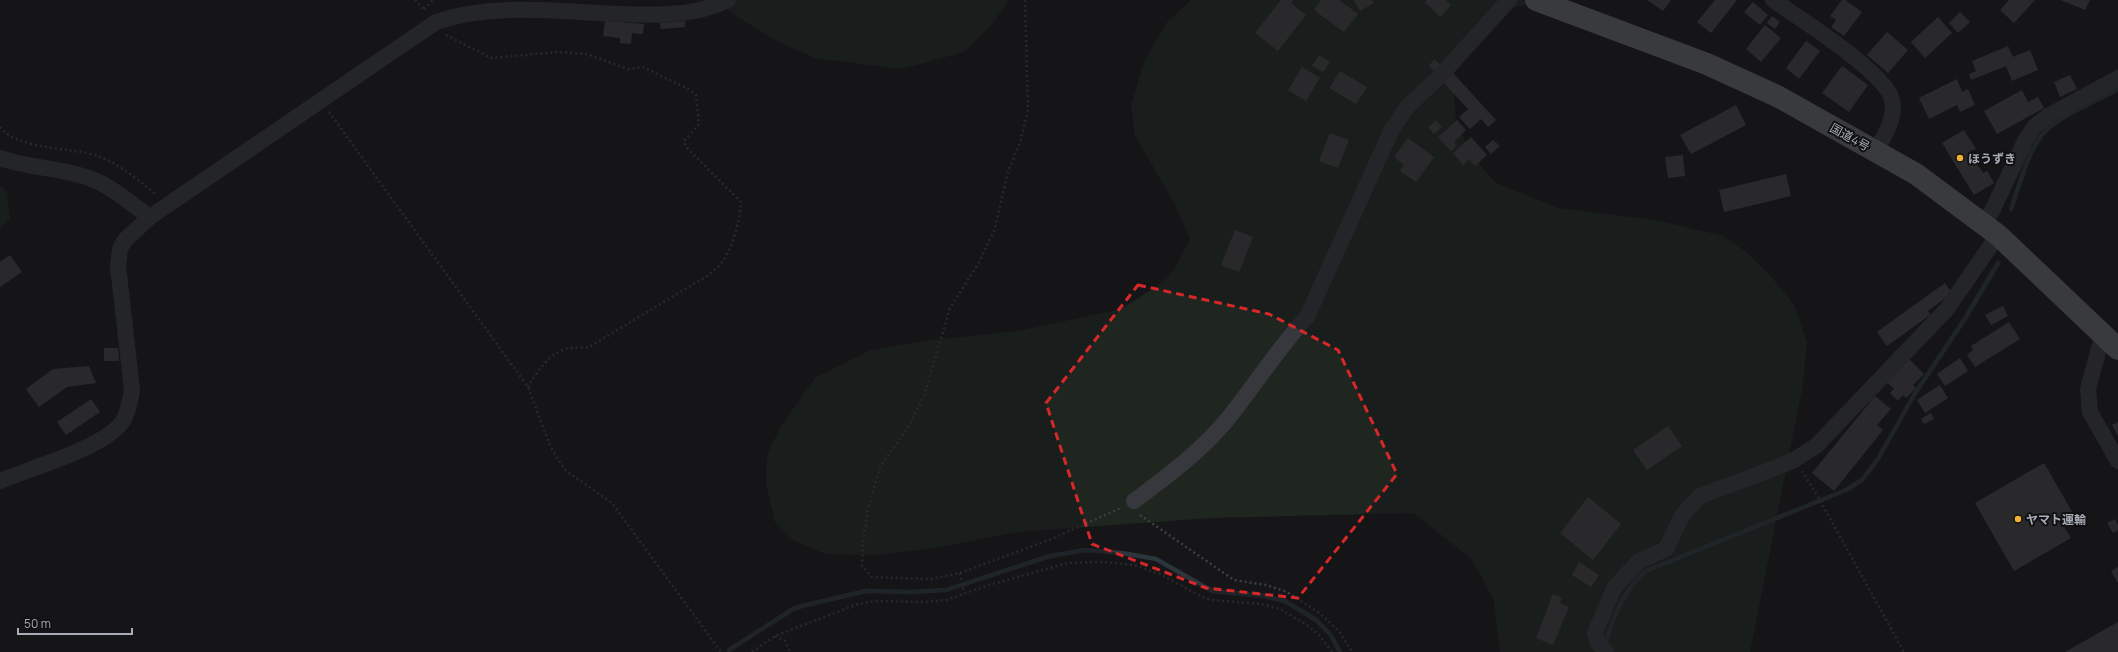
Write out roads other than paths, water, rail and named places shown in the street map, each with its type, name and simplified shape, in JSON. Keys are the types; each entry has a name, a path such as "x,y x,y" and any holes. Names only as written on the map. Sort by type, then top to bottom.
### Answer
{"highway":[{"name":"国道4号","path":"1536,0 1721,71 1778,96 1916,174 1991,229 2118,349"}],"street":[{"path":"0,481 92,445 111,433 123,421 129,406 132,390 118,266 120,249 125,240 150,217 436,22 474,12 507,10 649,15 687,13 728,0"},
{"path":"1134,501 1186,461 1226,422 1289,336 1307,317 1392,129 1408,106 1439,77 1509,0"},
{"path":"1773,0 1877,76 1892,98 1893,113 1876,152"},
{"path":"1602,647 1595,632 1614,588 1639,561 1666,548 1683,514 1700,496 1794,460 1816,446 1947,308 1991,229 1992,210 2026,139 2035,126 2048,116 2118,78"},
{"path":"0,158 14,163 80,176 100,183 150,217"},
{"path":"2103,334 2088,389 2089,404 2090,412 2118,462"}],"waterway":[{"path":"2011,209 2032,151 2048,128 2077,110 2118,89"},
{"path":"1605,646 1611,625 1620,605 1631,587 1646,571 1846,490 1862,480 1878,459 1914,395 1966,317 1998,263"},
{"path":"729,650 793,609 802,606 866,591 911,592 946,590 1050,556 1085,550 1122,553 1156,559 1212,591 1263,596 1285,601 1316,620 1330,634 1340,652"}],"place":[{"name":"ほうずき","path":"1960,158"},
{"name":"ヤマト運輸","path":"2018,519"}]}
